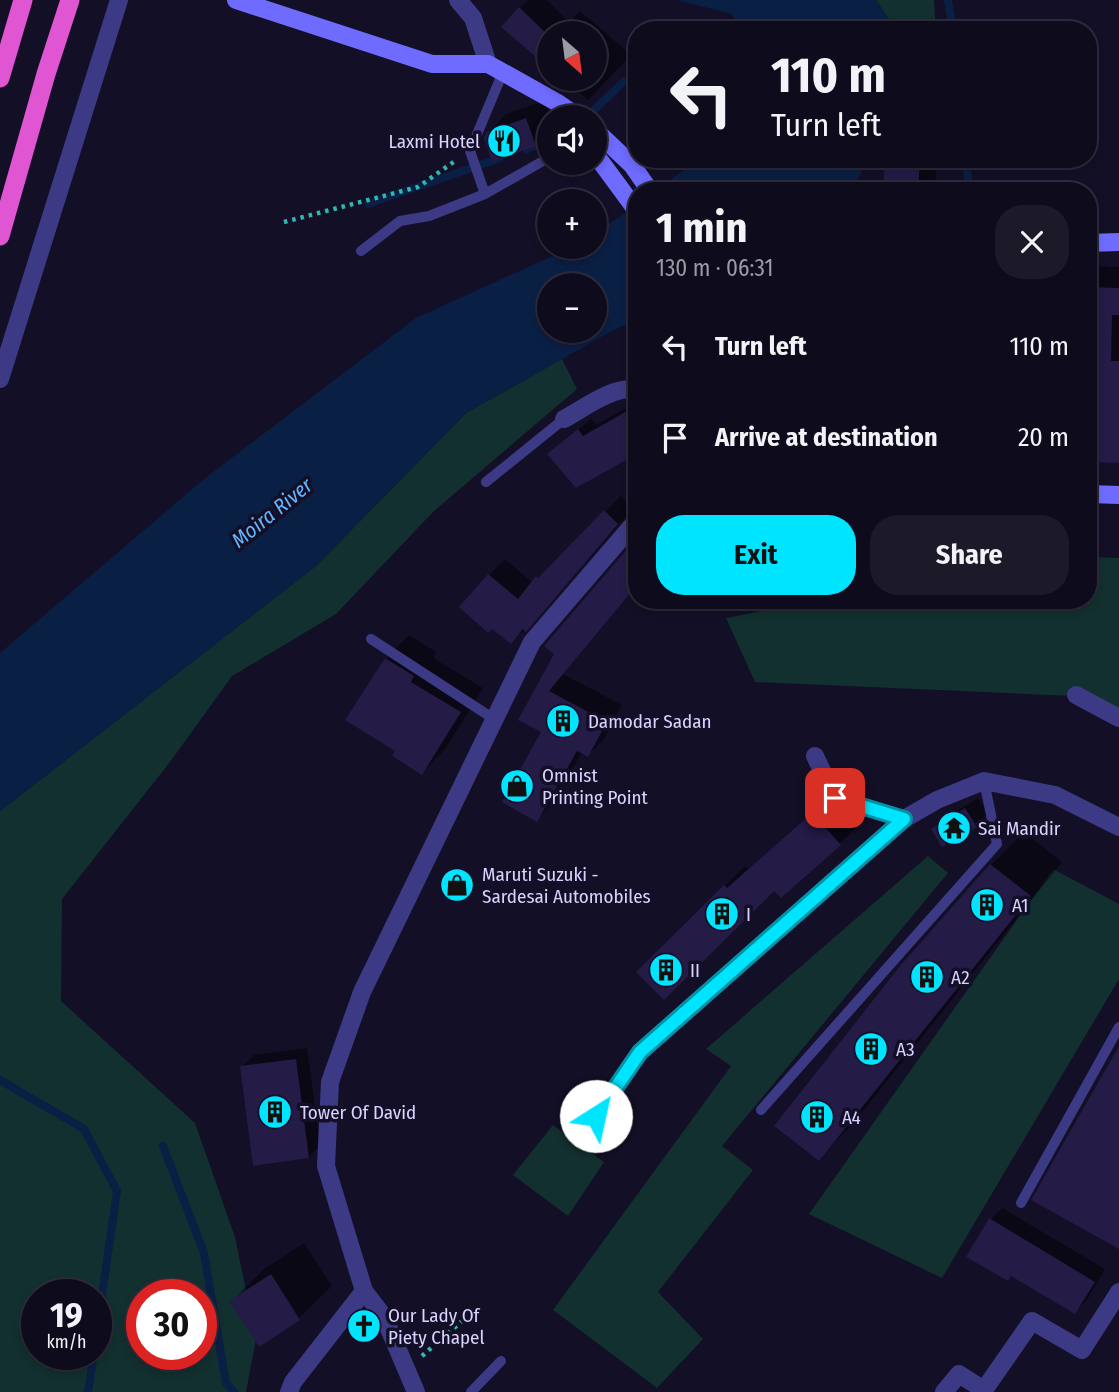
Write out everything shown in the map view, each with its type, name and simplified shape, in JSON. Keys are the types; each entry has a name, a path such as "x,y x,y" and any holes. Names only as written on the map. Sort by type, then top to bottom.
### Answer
{"highway":[{"path":"0,78 23,0"},
{"path":"0,236 70,0"}],"main road":[{"path":"242,1 432,64 495,68 555,105"},
{"path":"607,141 628,161"},
{"path":"607,169 628,198"},
{"path":"1097,243 1119,242"},
{"path":"1097,494 1119,495"}],"street":[{"path":"0,379 118,0"},
{"path":"458,0 473,18 495,68"},
{"path":"565,419 610,394 628,388"},
{"path":"416,1392 384,1317 364,1291 326,1166 330,1082 362,992 532,642 628,530"},
{"path":"1076,695 1119,718"},
{"path":"816,756 835,798 904,819"},
{"path":"596,1116 640,1052 904,819 937,800 984,781 1055,795 1119,827"},
{"path":"289,1392 293,1382 364,1291"},
{"path":"944,1392 959,1374 984,1390 1032,1321 1082,1350 1119,1292"}],"lane":[{"path":"485,194 470,151 495,68"},
{"path":"361,251 400,221 429,216 485,194 537,164"},
{"path":"486,482 565,419"},
{"path":"371,639 494,719"},
{"path":"761,1110 998,844 984,781"},
{"path":"1021,1203 1119,1027"},
{"path":"471,1392 501,1361"}],"path":[{"path":"284,222 418,187 470,151"},
{"path":"405,1370 470,1314"}],"green space":[{"path":"876,0 934,0 935,21 890,21"},
{"path":"562,359 577,389 434,511 336,614 232,676 170,762 62,899 61,1001 195,1123 235,1237 256,1339 246,1392 0,1392 0,811 316,566 466,413"},
{"path":"1097,557 1119,558 1119,713 1076,696 755,682 726,618 772,609 1097,609"},
{"path":"928,856 948,873 722,1146 753,1170 658,1292 703,1339 657,1388 553,1310 731,1066 706,1049"},
{"path":"1053,869 1119,904 1119,979 942,1278 809,1214"},
{"path":"553,1125 604,1162 568,1216 513,1175"}],"water":[{"path":"676,0 876,0 890,21 735,21 732,14"},
{"path":"686,168 863,168 857,182 668,182"},
{"name":"Moira River","path":"628,211 628,324 607,334 607,273 537,273 537,343 591,343 466,413 316,566 0,811 0,653 204,479 416,318 546,259 607,259 607,225"}],"building":[{"path":"519,7 537,24 537,58 501,27"},
{"path":"526,118 536,146 492,162 484,138 487,132"},
{"path":"884,168 919,168 919,182 884,182"},
{"path":"1097,287 1119,288 1119,315 1112,315 1111,361 1119,361 1119,463 1097,462"},
{"path":"628,413 628,459 576,488 547,454 578,429 583,436"},
{"path":"604,510 618,524 526,632 523,629 511,644 492,629 488,633 459,607 488,574 518,599 536,576 538,578"},
{"path":"628,548 628,596 549,691 607,722 588,757 577,751 537,822 502,802 541,732 518,720 554,654 544,646"},
{"path":"385,658 414,676 411,682 461,712 422,775 392,756 395,751 345,720"},
{"name":"Sai Mandir","path":"965,808 977,827 942,847 931,829"},
{"path":"812,813 841,845 781,898 774,891 664,1000 636,972 724,885 727,888"},
{"path":"990,864 1031,896 819,1161 774,1126 900,966"},
{"path":"1119,1046 1119,1249 1031,1200"},
{"name":"Tower Of David","path":"296,1059 309,1158 253,1166 240,1066"},
{"path":"989,1218 1095,1282 1075,1314 1011,1276 1008,1281 966,1257"},
{"path":"271,1274 300,1320 259,1347 229,1301"}],"waterway":[{"path":"948,0 952,21"},
{"path":"599,105 624,81"},
{"path":"526,149 537,145"},
{"path":"368,204 500,158"},
{"path":"967,168 968,182"},
{"path":"0,1080 84,1129 117,1191 104,1279"},
{"path":"163,1146 204,1253 226,1383 234,1392"},
{"path":"88,1392 91,1370"}],"place":[{"name":"Laxmi Hotel","path":"504,141"},
{"name":"Damodar Sadan","path":"563,721"},
{"name":"Omnist Printing Point","path":"517,786"},
{"name":"Sai Mandir","path":"954,828"},
{"name":"Maruti Suzuki - Sardesai Automobiles","path":"457,885"},
{"name":"A1","path":"987,905"},
{"name":"I","path":"722,914"},
{"name":"II","path":"666,970"},
{"name":"A2","path":"927,977"},
{"name":"A3","path":"871,1049"},
{"name":"Tower Of David","path":"275,1112"},
{"name":"A4","path":"817,1117"},
{"name":"Our Lady Of Piety Chapel","path":"364,1326"}],"route":[{"path":"596,1116 640,1052 904,819 835,798"}]}
